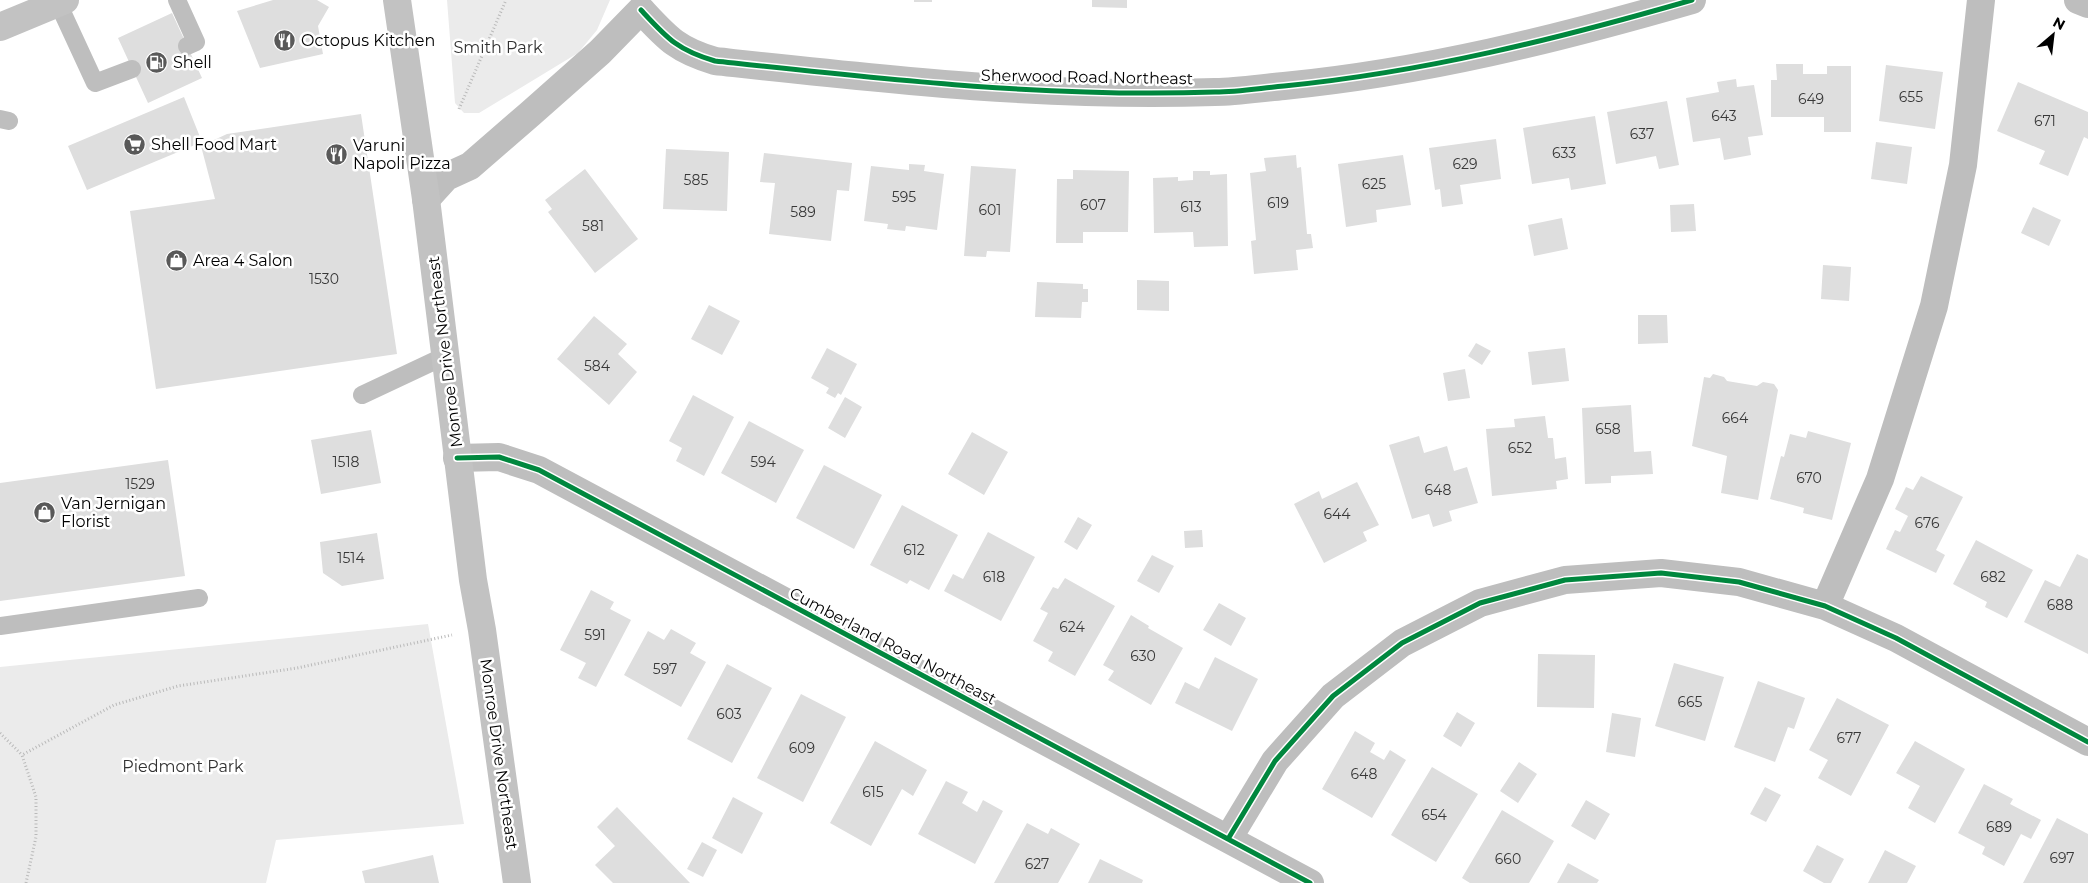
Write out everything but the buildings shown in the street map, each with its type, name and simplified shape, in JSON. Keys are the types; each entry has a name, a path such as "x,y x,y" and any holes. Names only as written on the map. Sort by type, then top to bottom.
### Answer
{"main road":[{"name":"Monroe Drive Northeast","path":"397,0 426,199 473,580 482,630 517,883"},
{"path":"0,27 61,2"}],"street":[{"name":"Sherwood Road Northeast","path":"426,199 446,177 470,166 600,52 642,5 671,42 690,54 715,61 907,82 1012,90 1217,92 1339,81 1460,61 1567,36 1692,0"},
{"path":"1825,606 1880,479 1934,306 1963,165 1981,0"},
{"path":"2078,0 2088,4"},
{"name":"Cumberland Road Northeast","path":"458,458 499,456 539,470 1310,883"},
{"path":"1228,839 1275,761 1333,696 1402,643 1480,603 1565,580 1652,572 1739,582 1825,606 1896,638 2088,742"}],"lane":[{"path":"177,0 196,42 187,46"},
{"path":"61,2 95,84 132,69"},
{"path":"362,394 445,356"},
{"path":"0,626 199,598"}],"path":[{"path":"460,109 506,0"},
{"path":"22,755 114,705 178,686 297,668 452,635"},
{"path":"0,733 22,755 36,797 36,837 26,883"}],"green space":[{"name":"Smith Park","path":"447,0 610,0 597,30 578,53 479,113 464,113 455,103"},
{"name":"Piedmont Park","path":"428,624 464,824 276,840 266,883 0,883 0,667"}],"cycle path":[{"path":"641,10 674,42 691,52 715,61 964,86 1027,90 1152,93 1241,91 1388,72 1541,41 1692,0"},
{"path":"457,458 499,457 539,470 1310,883"},
{"path":"1228,839 1275,761 1333,696 1402,643 1480,603 1565,580 1661,573 1739,582 1825,606 1896,638 2088,742"}],"place":[{"name":"Octopus Kitchen","path":"285,40"},
{"name":"Shell","path":"157,62"},
{"name":"Shell Food Mart","path":"135,144"},
{"name":"Varuni Napoli Pizza","path":"337,154"},
{"name":"Area 4 Salon","path":"177,260"},
{"name":"Van Jernigan Florist","path":"45,512"}]}
